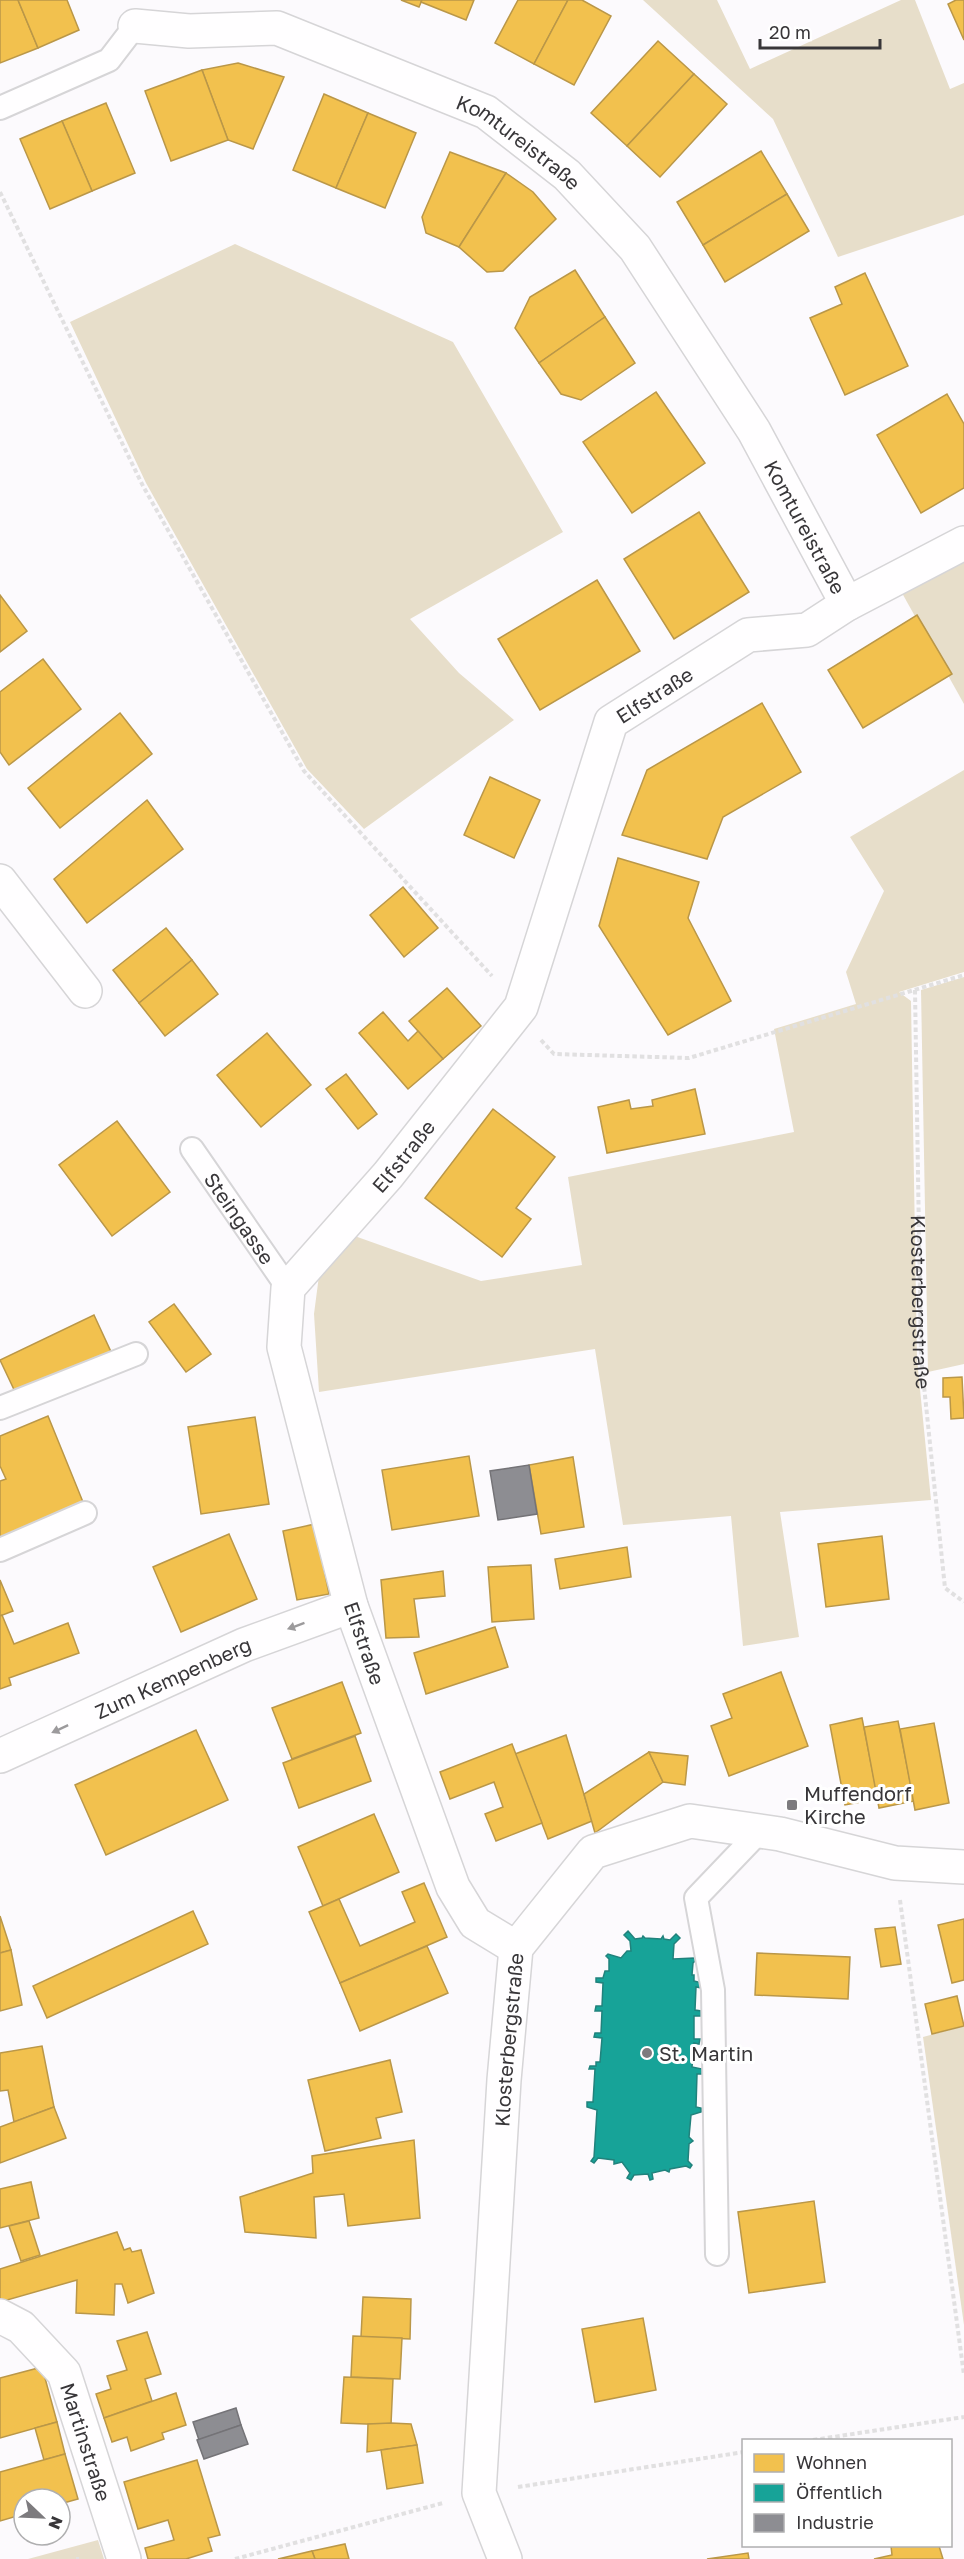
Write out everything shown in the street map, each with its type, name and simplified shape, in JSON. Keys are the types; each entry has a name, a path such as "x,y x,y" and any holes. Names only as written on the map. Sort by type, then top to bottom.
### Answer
{"street":[{"name":"Komtureistraße","path":"135,26 189,31 277,27 486,112 567,175 641,258 754,431 847,604"},
{"name":"Elfstraße","path":"516,1948 475,1923 453,1887 351,1606 284,1347 288,1288 388,1175 521,1007 611,722 748,635 807,630 847,604 964,543"},
{"path":"0,881 85,992"},
{"name":"Zum Kempenberg","path":"0,1756 244,1645 351,1606"},
{"name":"Klosterbergstraße","path":"505,2559 479,2493 504,2080 516,1948 593,1852 690,1821 812,1840 895,1863 964,1867"},
{"name":"Martinstraße","path":"0,2316 21,2327 64,2373 110,2508 124,2559"}],"lane":[{"name":"Komtureistraße","path":"0,108 109,60 135,26"},
{"name":"Steingasse","path":"192,1149 288,1288"},
{"path":"0,1408 136,1354"},
{"path":"0,1550 85,1513"},
{"path":"717,2254 713,1990 696,1898 760,1831"}],"path":[{"path":"0,192 143,486 304,771 521,1007 523,1020 554,1054 689,1058 964,975"},
{"name":"Klosterbergstraße","path":"915,990 921,1357 945,1588 964,1602"},
{"path":"895,1863 964,2375"},
{"path":"819,2439 964,2416"},
{"path":"235,2559 479,2493 742,2451"}],"shaded area":[{"path":"643,0 717,0 750,69 901,0 915,0 950,89 964,83 964,215 838,257 773,119"},
{"path":"235,244 453,342 563,532 410,619 459,673 514,720 364,829 307,769 146,483 70,322"},
{"path":"964,560 964,704 902,593"},
{"path":"964,770 964,972 899,992 911,1001 917,1359 931,1500 780,1512 799,1637 743,1646 731,1516 623,1525 595,1349 319,1392 314,1314 320,1268 349,1234 481,1281 582,1265 568,1177 794,1132 774,1029 856,1004 846,972 884,891 850,837"},
{"path":"964,977 964,1364 928,1372 921,990"},
{"path":"964,2026 964,2325 923,2037"},
{"path":"98,2540 104,2559 28,2559"}],"building: Wohnen":[{"path":"0,0 18,0 38,48 0,63"},
{"path":"18,0 67,0 79,30 38,48"},
{"path":"401,0 422,0 419,7"},
{"path":"422,0 474,0 466,20 421,2"},
{"path":"518,0 568,0 534,64 495,43"},
{"path":"568,0 582,0 611,16 574,85 534,64"},
{"path":"956,0 964,0 964,40 948,4"},
{"path":"658,41 694,74 627,146 591,113"},
{"path":"238,63 284,77 253,149 228,140 202,70"},
{"path":"202,70 228,140 171,161 145,91"},
{"path":"694,74 727,104 660,177 627,146"},
{"path":"324,94 368,113 336,188 293,170"},
{"path":"106,103 135,173 92,191 62,121"},
{"path":"368,113 416,133 385,208 336,188"},
{"path":"62,121 92,191 50,209 20,139"},
{"path":"761,151 787,194 703,245 677,202"},
{"path":"450,152 506,173 459,247 426,233 422,217"},
{"path":"506,173 533,192 556,219 503,271 487,272 459,247"},
{"path":"787,194 809,231 725,282 703,245"},
{"path":"575,270 605,317 539,363 515,328 530,297"},
{"path":"865,273 908,366 845,395 810,318 842,304 835,287"},
{"path":"605,317 635,363 581,400 561,394 539,363"},
{"path":"656,392 705,463 632,513 583,442"},
{"path":"947,394 964,424 964,488 921,513 877,435"},
{"path":"699,512 749,592 674,639 624,559"},
{"path":"597,580 640,651 540,710 498,639"},
{"path":"0,595 27,631 0,652"},
{"path":"917,615 952,674 863,728 828,670"},
{"path":"43,659 81,709 9,765 0,752 0,692"},
{"path":"762,703 801,772 723,817 707,859 622,835 647,770"},
{"path":"120,713 152,754 60,828 28,788"},
{"path":"490,777 540,800 514,858 464,835"},
{"path":"147,800 183,849 87,923 54,879"},
{"path":"618,858 699,882 688,918 731,1001 668,1035 599,926"},
{"path":"403,887 438,928 404,957 370,915"},
{"path":"166,928 192,960 139,1003 113,970"},
{"path":"192,960 218,994 165,1036 139,1003"},
{"path":"447,988 481,1026 443,1059 409,1021"},
{"path":"383,1012 408,1041 418,1031 443,1059 408,1089 359,1033"},
{"path":"267,1033 311,1085 261,1127 217,1075"},
{"path":"346,1074 377,1114 358,1129 326,1089"},
{"path":"695,1089 705,1134 607,1153 598,1107 629,1100 631,1109 653,1106 652,1100"},
{"path":"493,1109 555,1157 516,1208 531,1219 502,1257 425,1198"},
{"path":"117,1121 170,1192 112,1236 59,1165"},
{"path":"174,1304 211,1354 186,1372 149,1322"},
{"path":"94,1315 112,1354 18,1398 0,1360"},
{"path":"962,1377 964,1418 951,1419 950,1397 943,1397 943,1378"},
{"path":"48,1416 83,1502 0,1537 0,1481 6,1479 0,1466 0,1436"},
{"path":"255,1417 269,1504 201,1514 188,1427"},
{"path":"469,1456 479,1516 392,1530 382,1470"},
{"path":"573,1457 584,1527 541,1534 529,1465"},
{"path":"315,1524 329,1594 297,1600 283,1531"},
{"path":"229,1534 257,1599 181,1632 153,1567"},
{"path":"882,1536 889,1599 826,1607 818,1544"},
{"path":"627,1547 631,1577 560,1589 555,1559"},
{"path":"531,1565 534,1619 492,1622 488,1567"},
{"path":"443,1571 445,1596 414,1599 419,1637 386,1638 381,1580"},
{"path":"0,1580 13,1611 0,1616"},
{"path":"2,1615 14,1644 68,1623 79,1653 9,1678 11,1685 0,1689 0,1616"},
{"path":"495,1627 508,1667 426,1694 414,1653"},
{"path":"781,1672 808,1746 729,1776 711,1726 732,1718 723,1694"},
{"path":"342,1682 361,1733 292,1759 272,1708"},
{"path":"862,1718 878,1799 845,1805 830,1725"},
{"path":"898,1721 914,1801 879,1808 864,1727"},
{"path":"934,1723 949,1803 915,1810 900,1729"},
{"path":"196,1730 228,1800 106,1855 75,1785"},
{"path":"566,1735 592,1821 548,1839 515,1754"},
{"path":"355,1736 371,1781 299,1808 283,1763"},
{"path":"512,1744 542,1823 496,1841 485,1814 503,1807 494,1782 450,1799 440,1772"},
{"path":"649,1752 663,1782 595,1833 584,1794"},
{"path":"649,1752 688,1756 685,1785 663,1782"},
{"path":"374,1814 399,1872 323,1906 298,1847"},
{"path":"424,1883 447,1937 340,1983 309,1912 339,1899 360,1946 415,1922 402,1892"},
{"path":"193,1911 208,1944 47,2018 33,1986"},
{"path":"0,1916 11,1950 0,1953"},
{"path":"964,1919 964,1980 952,1983 938,1925"},
{"path":"895,1927 901,1964 881,1967 875,1929"},
{"path":"427,1946 448,1993 360,2031 340,1983"},
{"path":"11,1950 22,2005 0,2011 0,1953"},
{"path":"757,1953 850,1957 848,1999 755,1995"},
{"path":"957,1996 964,2026 932,2034 925,2004"},
{"path":"42,2046 54,2107 14,2122 8,2090 0,2091 0,2053"},
{"path":"390,2060 402,2112 376,2118 381,2138 325,2151 308,2080"},
{"path":"54,2107 66,2138 0,2163 0,2127"},
{"path":"414,2140 420,2218 348,2226 344,2194 314,2197 316,2238 245,2232 240,2197 313,2173 312,2156"},
{"path":"31,2182 39,2218 0,2228 0,2189"},
{"path":"814,2201 825,2282 749,2293 738,2212"},
{"path":"29,2221 40,2255 21,2261 9,2226"},
{"path":"117,2232 124,2250 130,2248 132,2252 141,2250 154,2293 128,2303 122,2284 115,2284 114,2315 76,2313 77,2280 0,2302 0,2269"},
{"path":"363,2297 411,2299 410,2339 361,2337"},
{"path":"643,2318 656,2390 595,2402 582,2329"},
{"path":"147,2332 161,2374 145,2379 152,2401 104,2418 96,2394 111,2389 107,2376 127,2370 117,2341"},
{"path":"353,2336 402,2338 400,2379 351,2377"},
{"path":"42,2367 57,2422 0,2438 0,2378"},
{"path":"344,2377 393,2379 391,2425 341,2423"},
{"path":"176,2393 186,2425 162,2433 164,2439 131,2451 127,2437 112,2442 104,2418"},
{"path":"57,2422 65,2454 44,2460 35,2428"},
{"path":"368,2424 411,2424 417,2445 367,2452"},
{"path":"417,2445 423,2483 387,2489 381,2450"},
{"path":"65,2454 78,2499 72,2501 72,2487 12,2487 12,2518 0,2521 0,2472"},
{"path":"197,2460 220,2535 208,2538 212,2551 186,2559 148,2559 145,2548 174,2540 168,2520 138,2529 124,2482"},
{"path":"345,2544 349,2559 315,2559 312,2551"},
{"path":"891,2547 939,2547 943,2559 874,2559 892,2555"},
{"path":"312,2551 315,2559 278,2559"},
{"path":"748,2553 749,2559 707,2559"}],"building: Öffentlich":[{"name":"St. Martin","path":"628,1931 635,1939 643,1936 661,1939 663,1936 664,1939 670,1940 676,1934 680,1938 674,1944 673,1959 694,1958 696,1960 693,1963 692,1975 694,1975 694,1981 702,1983 702,1988 696,1987 695,2010 701,2011 701,2016 694,2016 694,2039 700,2039 699,2044 694,2043 692,2067 702,2069 702,2074 697,2074 696,2107 701,2108 701,2112 691,2115 689,2137 693,2141 689,2144 688,2161 692,2165 690,2168 686,2166 670,2169 669,2172 665,2170 652,2173 653,2179 650,2180 648,2174 634,2175 631,2180 627,2178 630,2173 622,2162 614,2164 614,2160 598,2158 594,2163 591,2161 594,2157 597,2110 587,2107 587,2102 593,2102 595,2069 589,2069 590,2066 596,2066 596,2062 600,2062 602,2038 594,2037 595,2033 601,2033 602,2011 595,2011 596,2006 602,2006 603,1983 596,1982 596,1978 603,1978 605,1971 609,1971 609,1959 606,1956 608,1954 621,1958 627,1951 631,1951 630,1941 624,1935"}],"building: Industrie":[{"path":"529,1465 537,1514 498,1520 490,1471"},
{"path":"236,2408 241,2425 199,2440 193,2422"},
{"path":"241,2425 248,2444 204,2459 197,2440"}],"place":[{"name":"Muffendorf Kirche","path":"792,1805"},
{"name":"St. Martin","path":"647,2053"}]}
